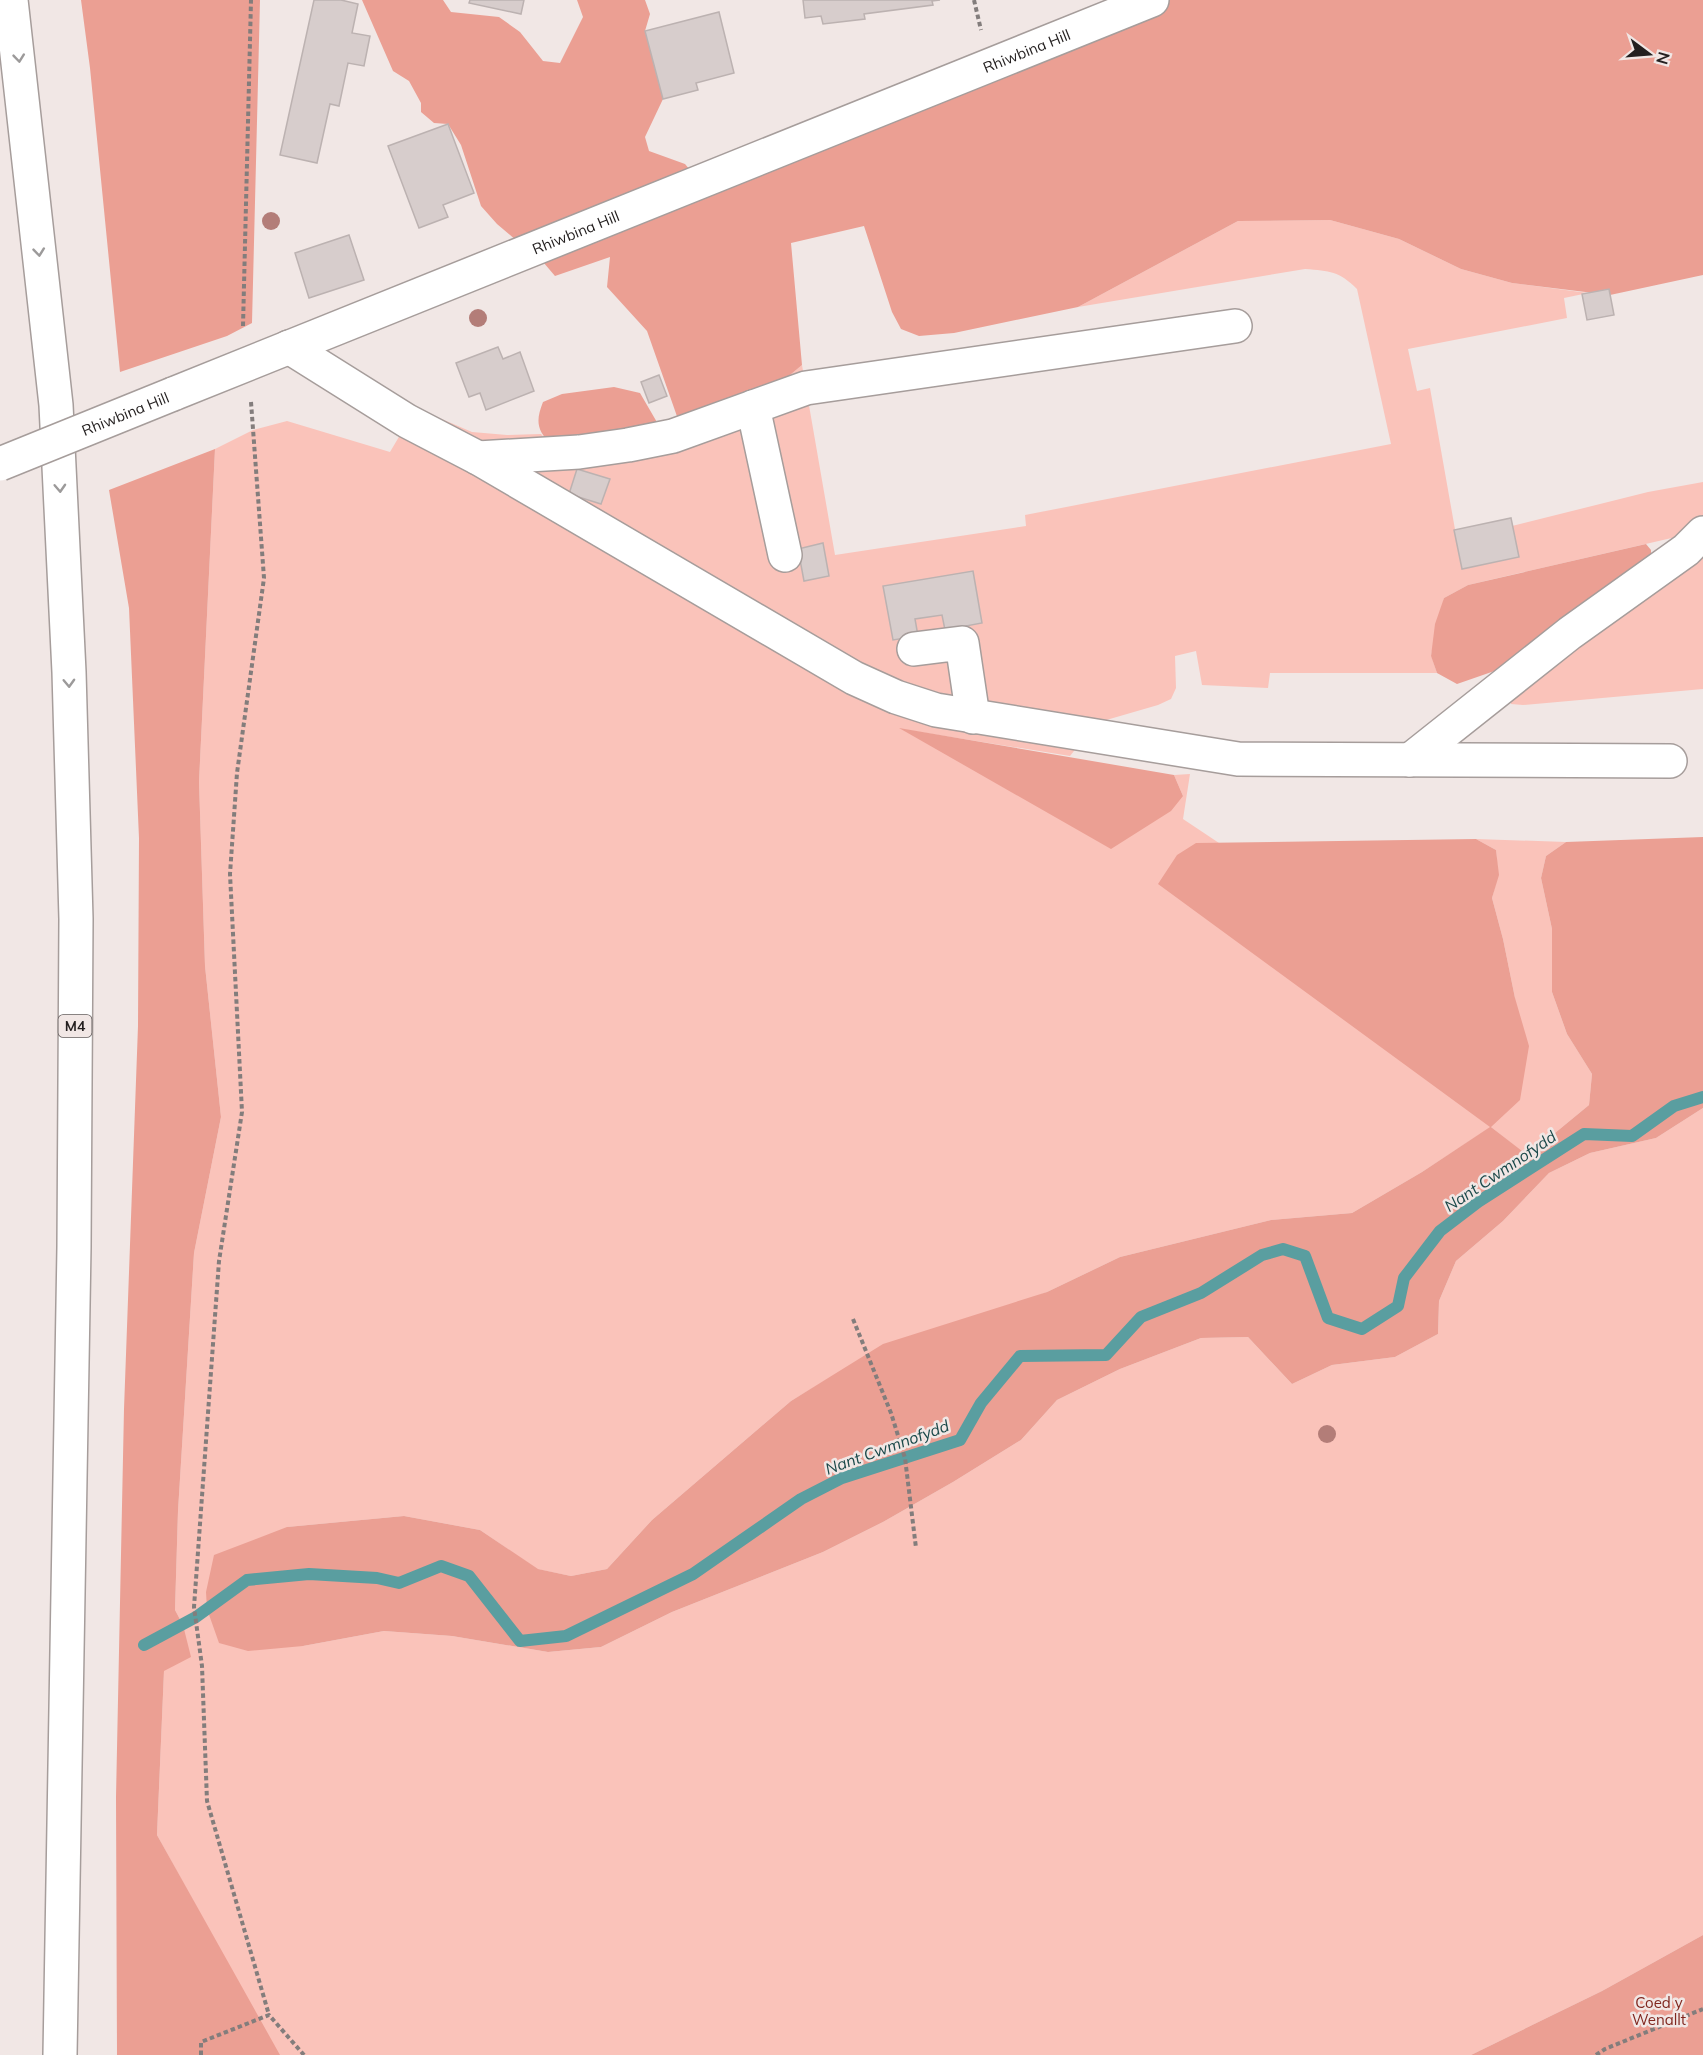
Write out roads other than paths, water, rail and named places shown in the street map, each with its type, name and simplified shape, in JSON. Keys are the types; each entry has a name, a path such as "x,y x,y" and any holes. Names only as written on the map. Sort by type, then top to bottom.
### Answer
{"main road":[{"name":"M4","path":"11,0 56,405 69,672 76,919 74,1271 60,2055"},
{"name":"Rhiwbina Hill","path":"0,464 1152,0"},
{"path":"478,458 579,452 673,436 806,387 1235,326"},
{"path":"289,347 407,421 478,458 854,678 896,697 936,710 1239,759 1670,761"},
{"path":"753,407 785,555"},
{"path":"1410,760 1570,633 1686,550 1703,533"},
{"path":"914,649 962,643 973,717"}],"waterway":[{"name":"Nant Cwmnofydd","path":"144,1645 196,1617 247,1580 309,1574 377,1578 399,1583 441,1566 469,1576 520,1641 566,1636 693,1574 801,1499 842,1478 960,1440 981,1403 1020,1356 1106,1355 1141,1317 1201,1293 1262,1255 1283,1249 1305,1256 1328,1318 1362,1329 1398,1306 1404,1278 1440,1231 1478,1202 1584,1134 1632,1136 1674,1106 1703,1097"}],"park label":[{"name":"Coed y Wenallt","path":"1659,2010"}]}
